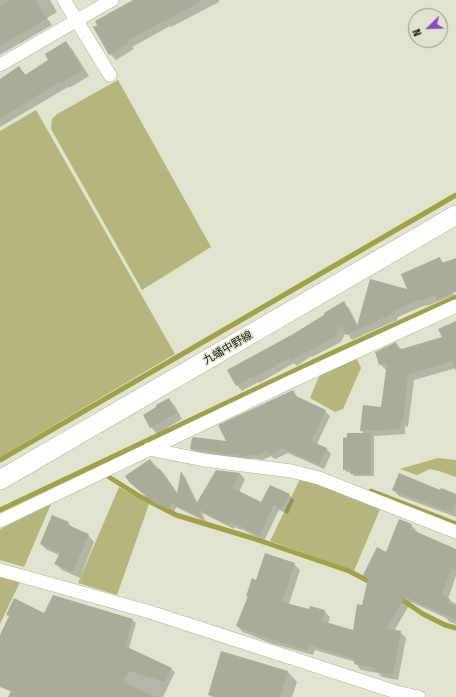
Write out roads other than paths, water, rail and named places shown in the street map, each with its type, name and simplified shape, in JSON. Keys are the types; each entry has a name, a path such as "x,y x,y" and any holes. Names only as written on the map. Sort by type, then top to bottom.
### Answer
{"main road":[{"name":"九蟠中野線","path":"0,480 456,215"}],"street":[{"path":"64,0 110,75"},
{"path":"0,65 112,0"},
{"path":"0,521 149,449 456,306"},
{"path":"149,449 204,460 291,471 319,478 456,532"},
{"path":"0,570 150,612 396,692 419,697"}],"waterway":[{"path":"0,460 456,195"},
{"path":"0,510 334,352 456,297"},
{"path":"109,477 139,496 176,515 252,538 349,571 374,584"},
{"path":"371,491 456,524"},
{"path":"398,597 423,614 445,625 456,628"}]}
